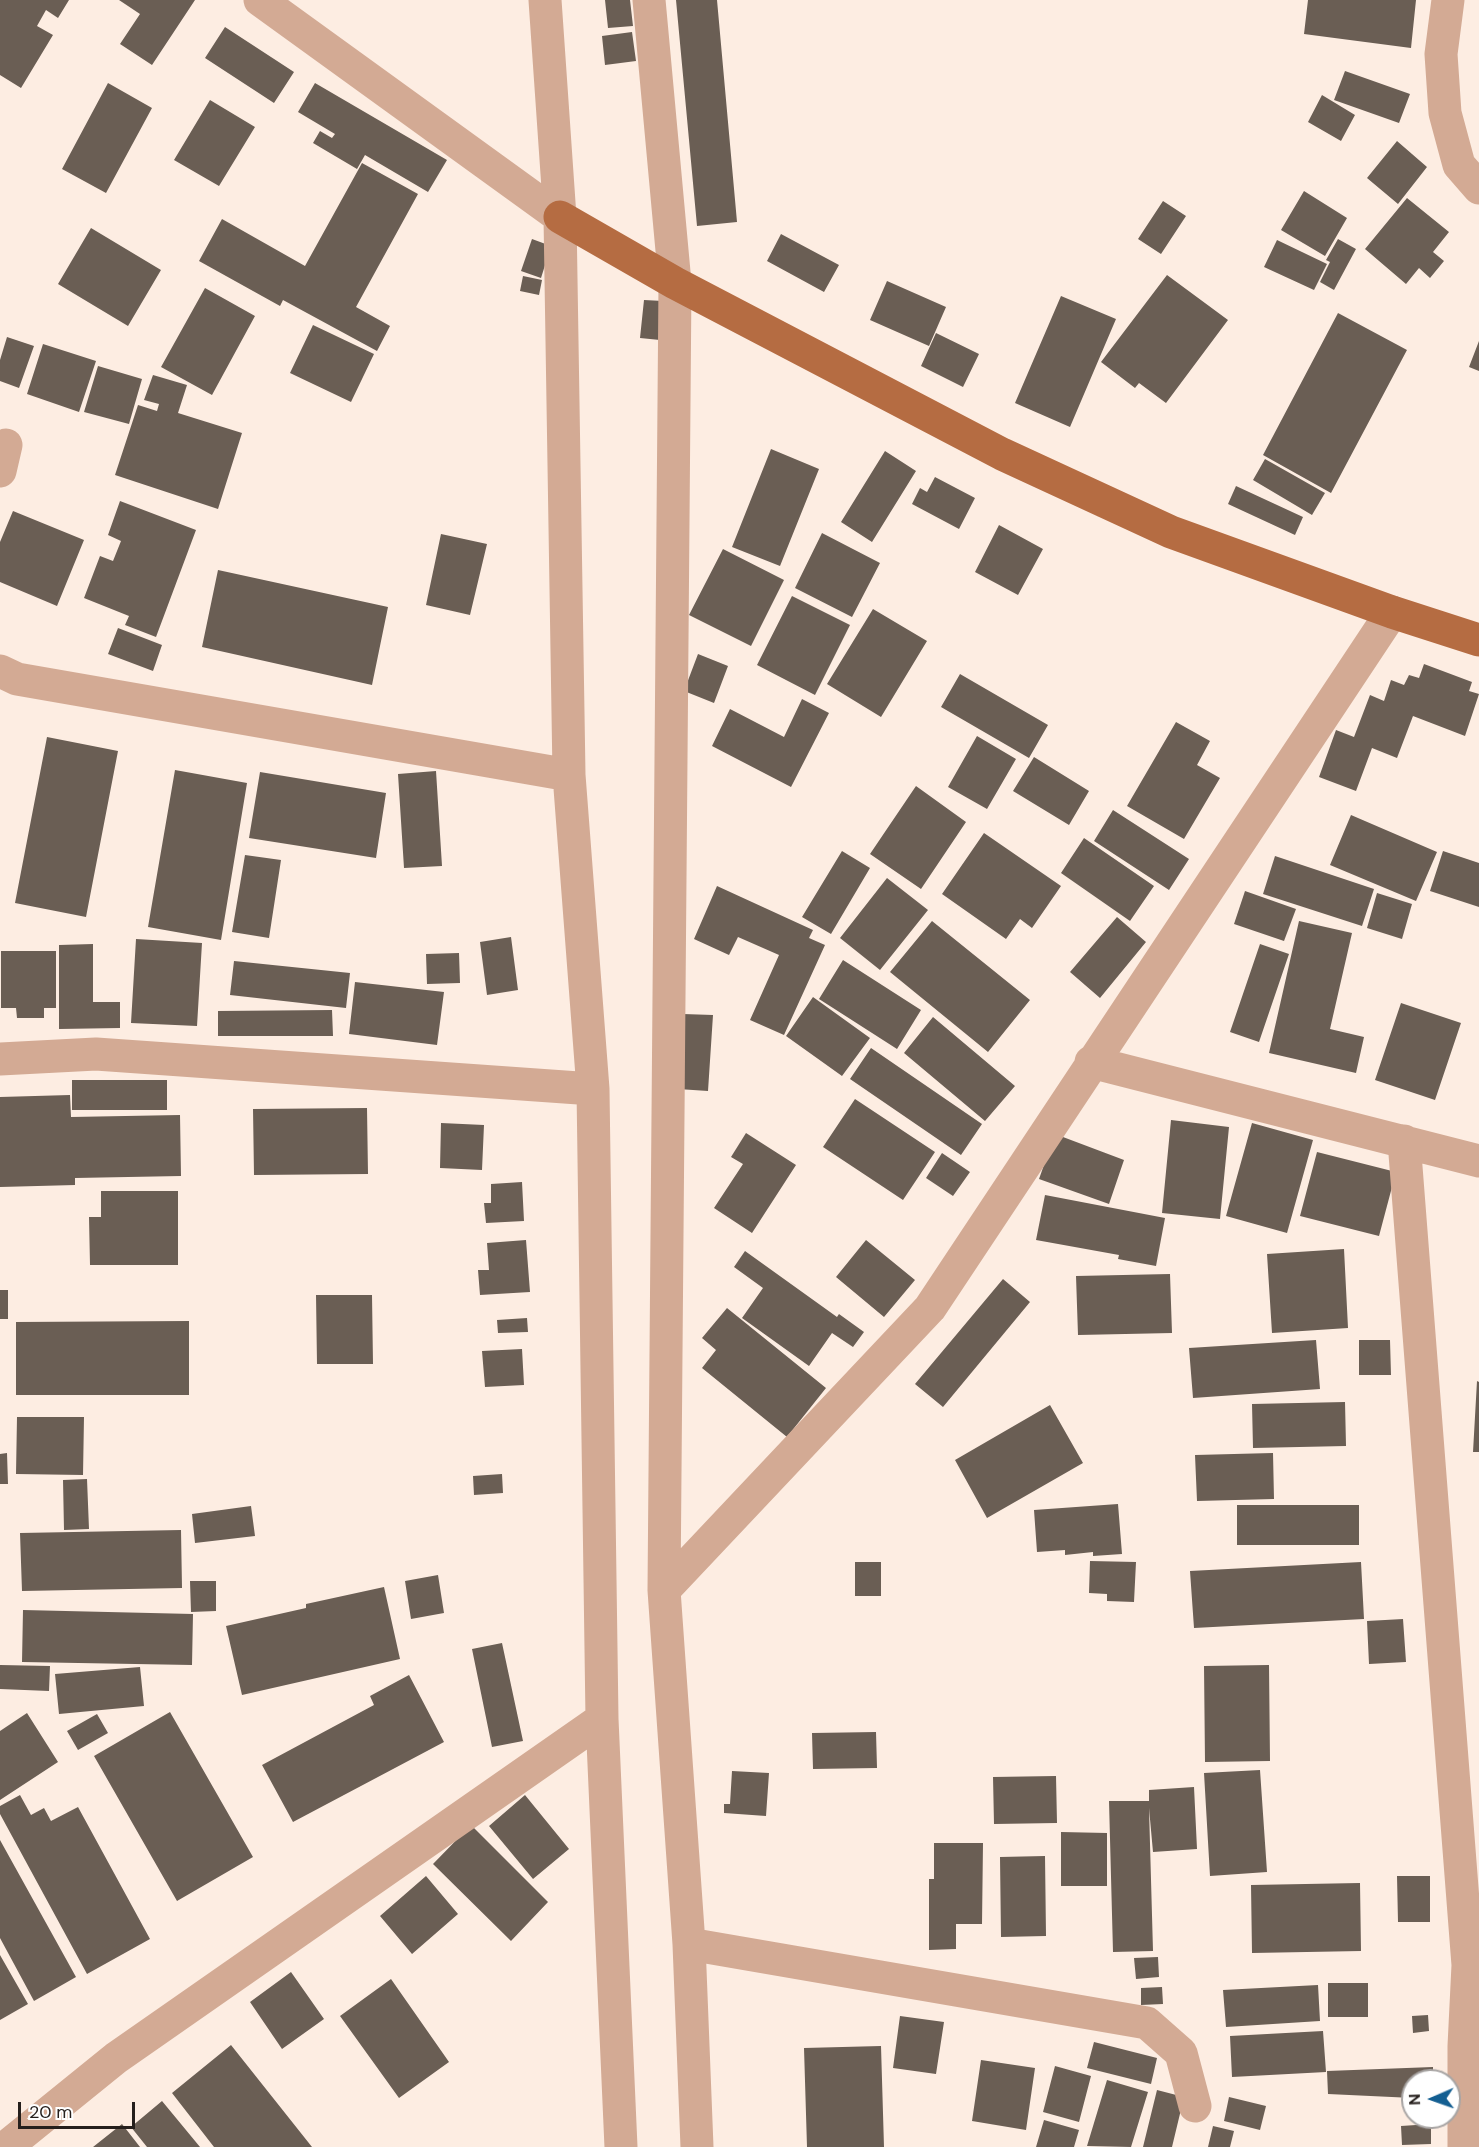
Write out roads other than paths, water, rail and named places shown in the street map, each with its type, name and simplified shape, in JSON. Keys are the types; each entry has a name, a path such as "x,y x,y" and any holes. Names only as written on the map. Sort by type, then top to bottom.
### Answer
{"main road":[{"path":"560,217 675,283 1002,454 1171,532 1392,612 1479,640"}],"street":[{"path":"260,0 560,217"},
{"path":"545,0 560,217 568,775 593,1089 602,1719 621,2147"},
{"path":"649,0 675,283 664,1590 689,1944 697,2147"},
{"path":"1448,0 1441,54 1445,112 1459,165 1479,188"},
{"path":"664,1590 930,1308 1392,612"},
{"path":"0,671 17,679 568,775"},
{"path":"0,1059 96,1054 593,1089"},
{"path":"1092,1062 1479,1161"},
{"path":"1404,1141 1468,1965 1471,2049 1464,2147"},
{"path":"6,2147 116,2058 602,1719"},
{"path":"689,1944 1147,2023 1181,2053 1195,2106"}]}
